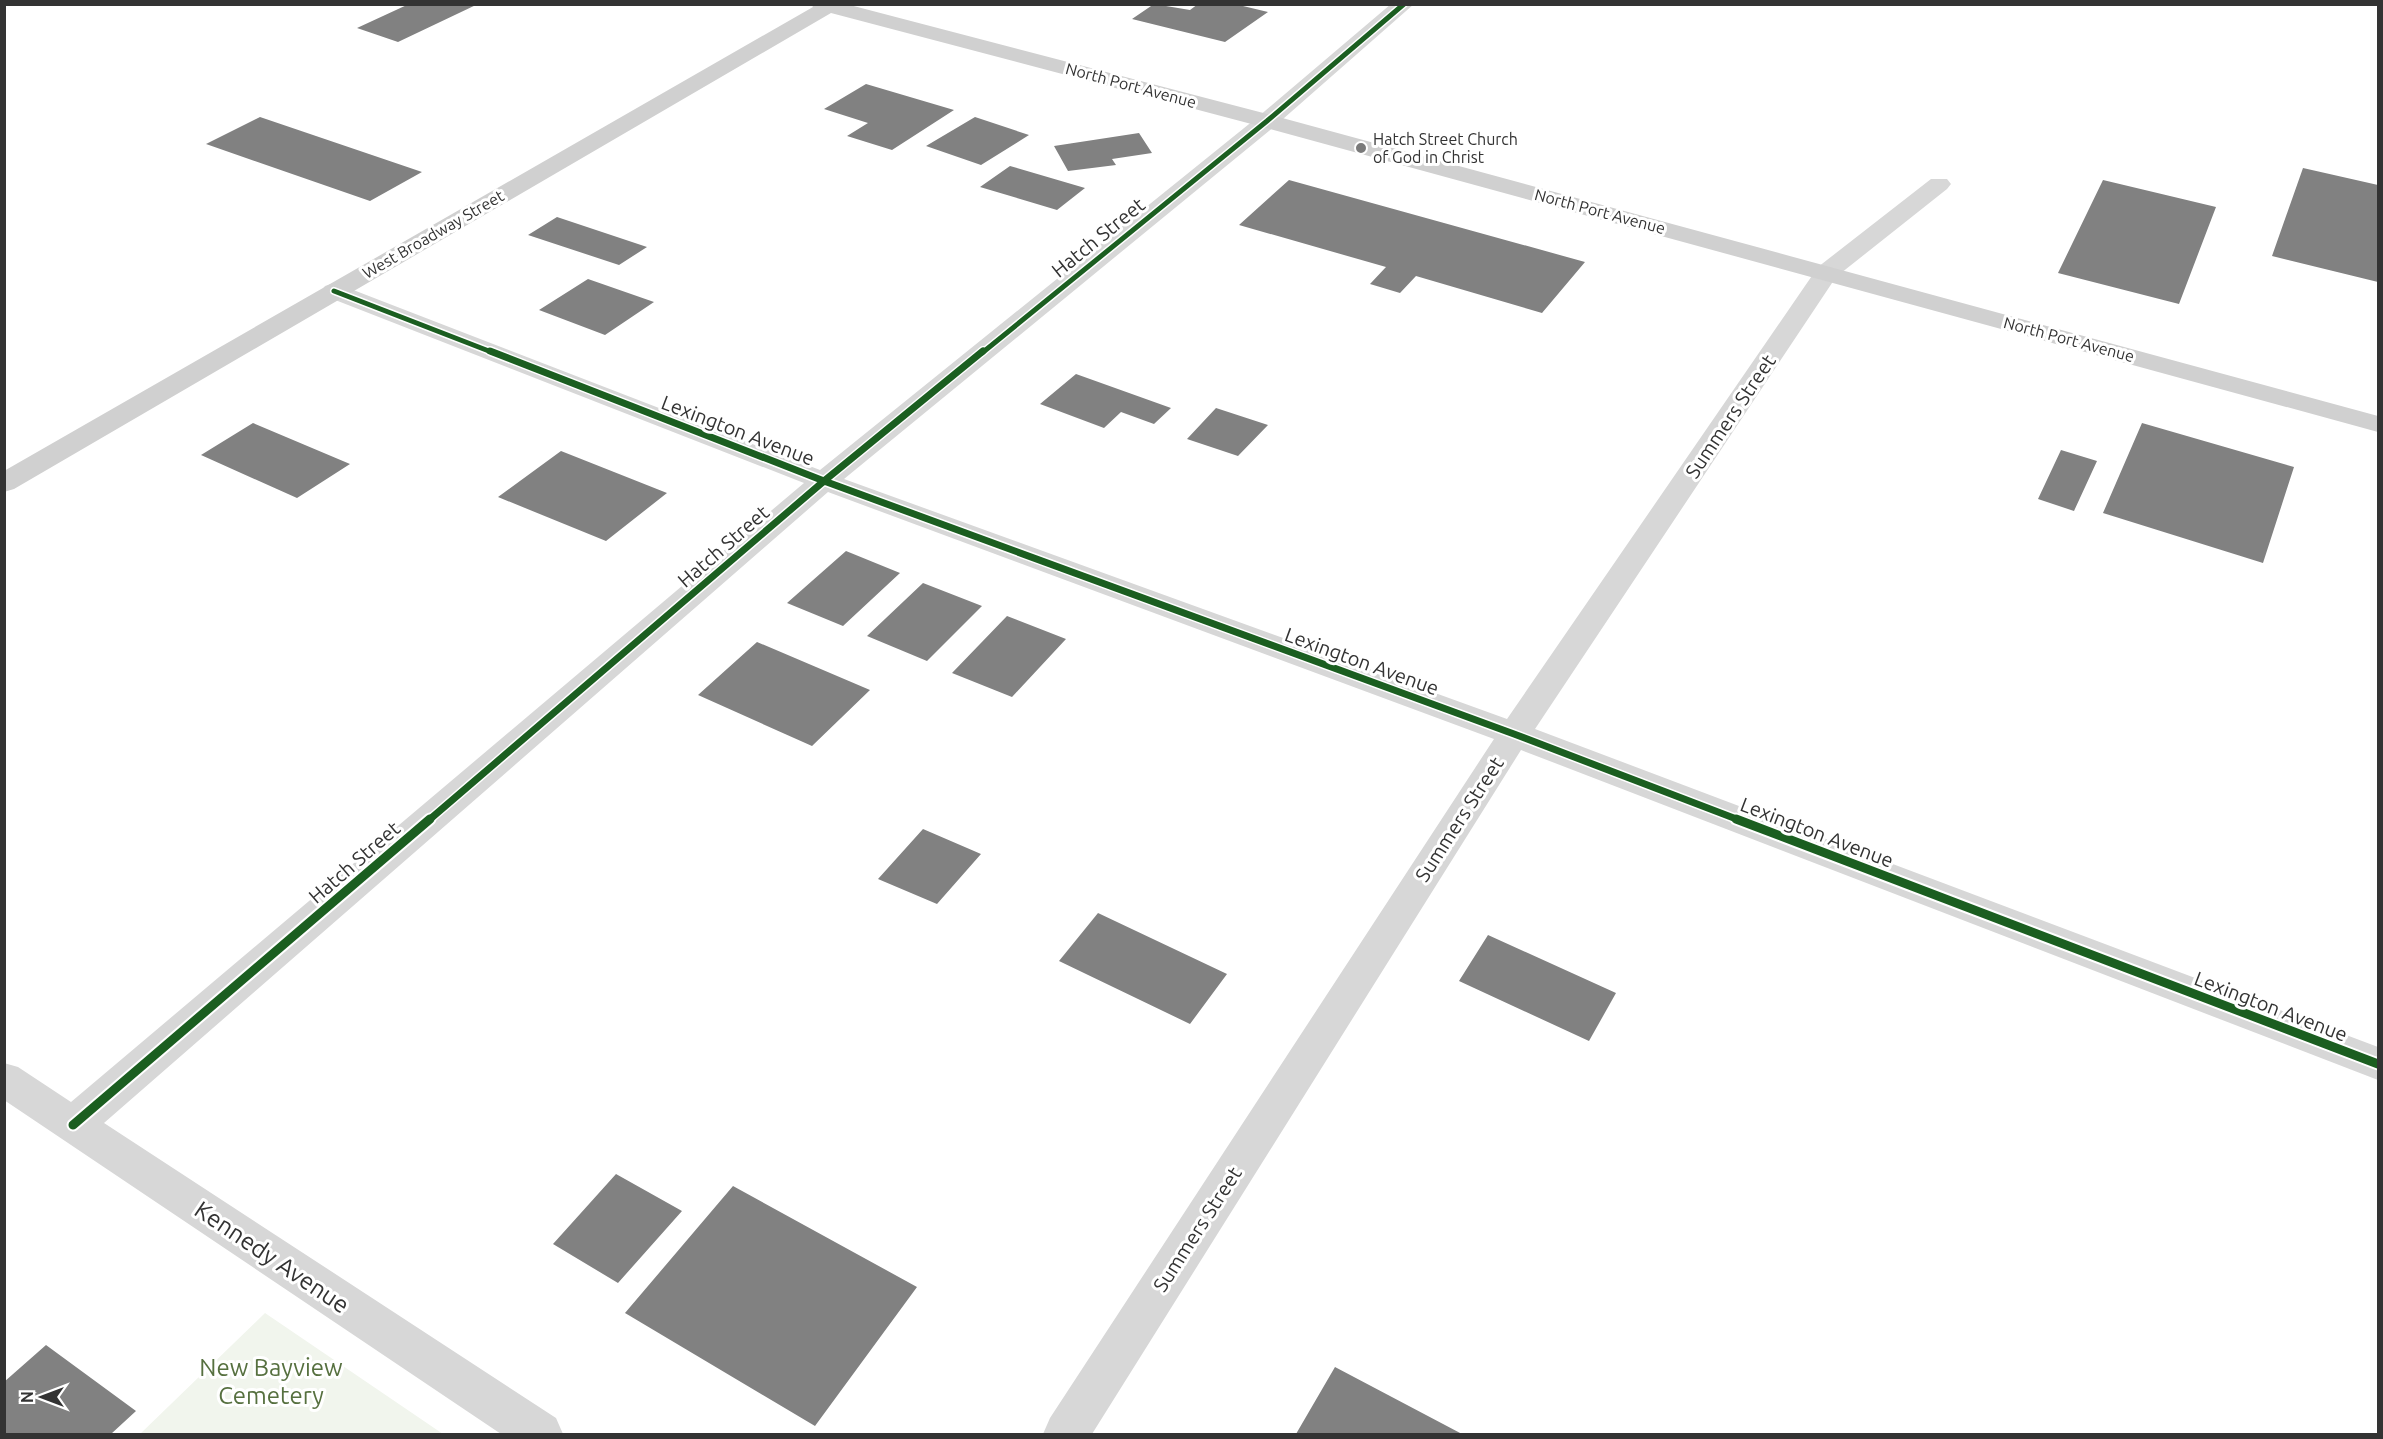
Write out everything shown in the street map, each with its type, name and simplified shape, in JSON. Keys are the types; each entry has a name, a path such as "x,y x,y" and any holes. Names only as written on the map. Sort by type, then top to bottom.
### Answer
{"main road":[{"name":"North Port Avenue","path":"827,5 1827,272 2379,424"},
{"name":"West Broadway Street","path":"4,483 827,5"}],"street":[{"name":"Hatch Street","path":"73,1125 824,481 1267,121 1404,4"},
{"name":"Summers Street","path":"1066,1434 1514,734 1827,272 1939,184"},
{"name":"Lexington Avenue","path":"334,291 824,481 1514,734 2379,1065"},
{"name":"Kennedy Avenue","path":"4,1079 540,1434"}],"green space":[{"name":"New Bayview Cemetery","path":"265,1313 443,1434 140,1434"}],"building":[{"path":"409,4 478,4 398,42 357,28"},
{"path":"1154,4 1190,10 1198,4 1245,4 1243,6 1268,12 1225,42 1132,19"},
{"path":"866,84 954,110 892,150 847,136 868,123 824,109"},
{"path":"260,117 422,172 370,201 206,144"},
{"path":"975,117 1029,135 981,165 926,146"},
{"path":"1139,133 1152,153 1112,159 1116,165 1068,171 1054,146"},
{"path":"1010,166 1085,188 1057,210 980,187"},
{"path":"2303,168 2378,185 2378,282 2272,256"},
{"path":"1289,180 1585,262 1542,313 1416,276 1400,293 1370,284 1386,267 1239,225"},
{"path":"2103,180 2216,207 2179,304 2058,273"},
{"path":"557,217 647,247 619,265 528,235"},
{"path":"588,279 654,302 605,335 539,310"},
{"path":"1076,374 1171,408 1154,424 1121,412 1104,428 1040,404"},
{"path":"1216,408 1268,425 1238,456 1187,439"},
{"path":"253,423 350,464 297,498 201,455"},
{"path":"2142,423 2294,467 2263,563 2103,513"},
{"path":"2061,450 2097,461 2074,511 2038,499"},
{"path":"561,451 667,493 606,541 498,497"},
{"path":"846,551 900,573 843,626 787,603"},
{"path":"923,583 982,606 927,661 867,636"},
{"path":"1007,616 1066,639 1012,697 952,673"},
{"path":"757,642 870,690 812,746 698,695"},
{"path":"923,829 981,854 937,904 878,879"},
{"path":"1098,913 1227,974 1190,1024 1059,961"},
{"path":"1488,935 1616,993 1589,1041 1459,981"},
{"path":"616,1174 682,1211 618,1283 553,1244"},
{"path":"733,1186 917,1287 815,1426 625,1313"},
{"path":"46,1345 136,1411 111,1434 4,1434 4,1382"},
{"path":"1335,1367 1462,1434 1296,1434"}],"cycle path":[{"path":"73,1125 824,481 1267,121 1404,4"},
{"path":"334,291 824,481 1514,734 2378,1064"}],"place":[{"name":"Hatch Street Church of God in Christ","path":"1361,148"}]}
